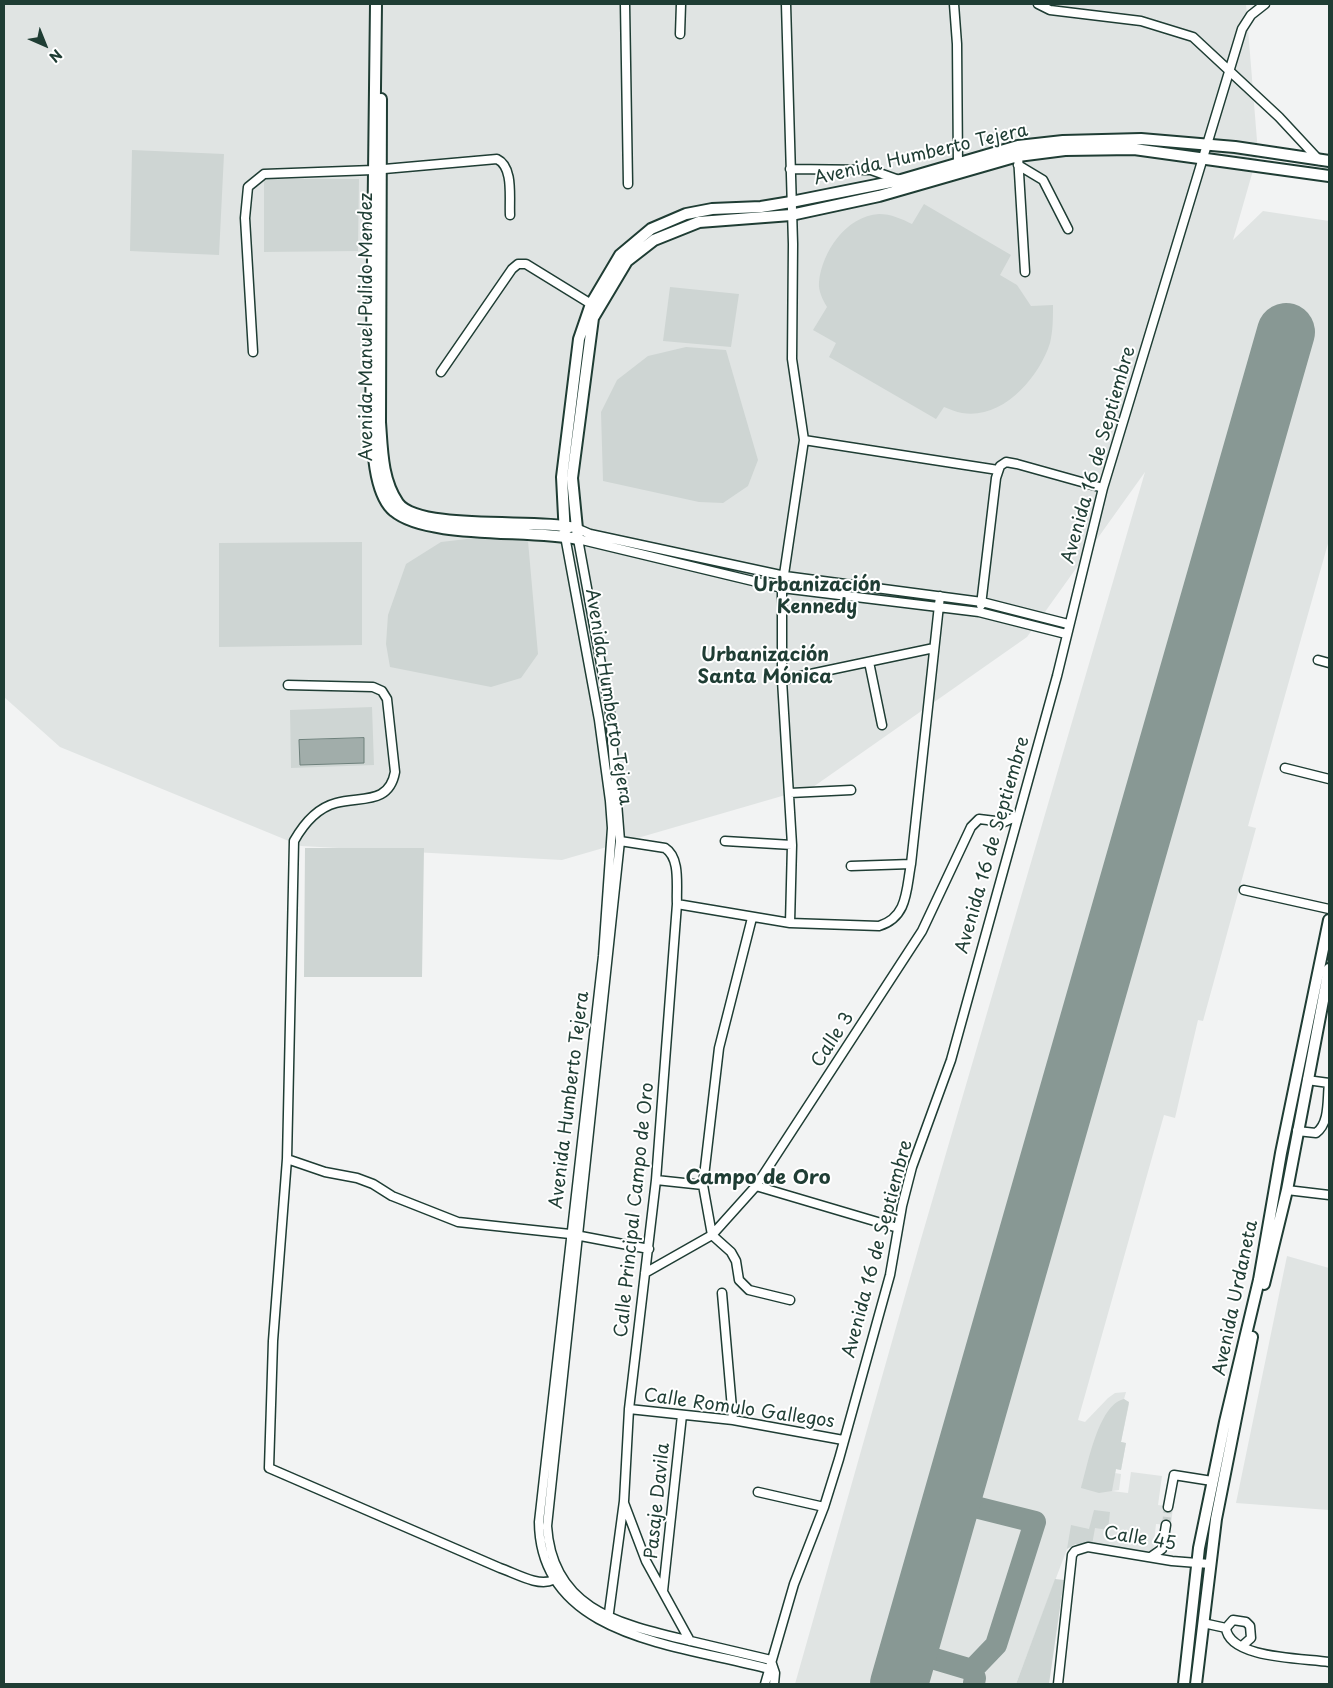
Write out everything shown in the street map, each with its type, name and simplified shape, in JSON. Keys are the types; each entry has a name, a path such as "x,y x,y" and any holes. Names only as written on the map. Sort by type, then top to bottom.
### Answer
{"street":[{"path":"376,4 378,168 372,424 376,477 393,511 421,526 565,536 782,588 979,612 1066,634"},
{"name":"Avenida Manuel Pulido Mendez","path":"382,4 378,168 380,422 384,472 399,504 421,516 471,522 564,525 590,534 785,576 982,602 1068,624"},
{"path":"625,4 628,184"},
{"path":"680,34 681,4"},
{"path":"786,4 793,244 792,358 804,440 782,588 782,680 792,845 790,923"},
{"path":"954,4 957,44 956,124 958,167"},
{"path":"1038,4 1050,10 1141,21 1193,37 1324,160"},
{"name":"Avenida 16 de Septiembre","path":"764,1684 794,1584 824,1507 844,1440 890,1275 898,1228 912,1167 951,1060 1057,676 1068,624 1103,488 1163,287 1208,146 1228,71 1244,25 1265,4"},
{"name":"Avenida Humberto Tejera","path":"768,1669 635,1636 586,1604 565,1584 554,1565 548,1545 547,1526 620,841 610,713 576,528 572,478 593,318 627,261 654,240 699,222 791,215 879,196 1018,146 1063,141 1141,139 1208,146"},
{"path":"1208,146 1235,147 1324,160"},
{"name":"Avenida Humberto Tejera","path":"771,1660 637,1629 608,1620 574,1604 553,1580 543,1558 539,1522 570,1234 603,956 612,822 599,720 564,525 562,477 579,339 591,304 620,255 651,228 686,214 712,209 761,207 791,202 958,167 1018,160 1065,150 1134,149 1204,158"},
{"path":"1204,158 1329,176"},
{"path":"253,352 245,218 248,187 264,174 497,159 504,162 508,169 510,215"},
{"path":"1018,160 1043,180 1068,229"},
{"path":"1018,160 1026,272"},
{"path":"790,169 871,170 900,180"},
{"path":"441,372 512,269 518,264 526,264 591,304"},
{"path":"804,440 998,470"},
{"path":"979,612 982,602 998,470 1006,462 1103,488"},
{"path":"677,904 790,923 879,926 891,922 903,905 911,864 940,596"},
{"path":"782,680 934,648"},
{"path":"1318,660 1329,663"},
{"path":"869,662 882,725"},
{"path":"288,685 373,687 382,691 386,699 395,772 393,783 387,792 376,797 335,803 322,809 302,826 294,841 287,1159 273,1341 269,1468 500,1568 539,1582 553,1580"},
{"path":"1286,768 1329,779"},
{"path":"790,794 851,790"},
{"name":"Calle 3","path":"645,1273 712,1235 756,1186 922,931 971,826 979,819 1004,822 1018,816"},
{"name":"Calle Principal Campo de Oro","path":"608,1620 624,1501 629,1409 656,1180 677,904 675,859 671,851 666,848 620,841"},
{"path":"726,841 792,845"},
{"path":"851,866 911,864"},
{"path":"1244,890 1329,909"},
{"path":"752,918 719,1048 703,1185 712,1235 731,1252 736,1261 739,1280 744,1287 749,1290 790,1300"},
{"name":"Avenida Urdaneta","path":"1184,1684 1197,1562 1212,1481 1259,1280 1281,1153 1329,920"},
{"name":"Avenida Urdaneta","path":"1196,1684 1216,1519 1252,1334 1287,1190 1307,1080 1324,1013 1329,969"},
{"path":"1297,1131 1316,1133 1322,1129 1326,1116 1329,1083 1307,1080"},
{"path":"287,1159 325,1172 357,1178 373,1184 392,1196 458,1222 570,1234 649,1248"},
{"path":"656,1180 703,1185"},
{"path":"756,1186 898,1228"},
{"path":"1287,1190 1329,1195"},
{"path":"722,1293 732,1420"},
{"name":"Calle Romulo Gallegos","path":"629,1409 732,1420 844,1440"},
{"name":"Pasaje Davila","path":"663,1591 682,1415"},
{"path":"1168,1507 1174,1475 1212,1481"},
{"path":"758,1492 824,1507"},
{"path":"624,1501 646,1561 690,1641"},
{"path":"1152,1556 1162,1549 1166,1525"},
{"name":"Calle 45","path":"1058,1684 1072,1555 1078,1549 1088,1547 1210,1564"},
{"path":"1226,1628 1234,1620 1246,1622 1250,1626 1251,1638 1242,1646"},
{"path":"1203,1622 1226,1628"},
{"path":"1226,1628 1230,1640 1255,1653 1329,1662"},
{"name":"Avenida 16 de Septiembre","path":"771,1660 775,1673 774,1684"}],"shaded area":[{"path":"4,4 1246,4 1258,153 1233,240 1263,211 1329,221 1329,540 1248,826 1256,828 1203,1021 1198,1020 1175,1118 1164,1115 1078,1420 1085,1422 1108,1398 1115,1393 1126,1392 1124,1399 1129,1404 1121,1442 1126,1443 1121,1470 1116,1469 1115,1473 1121,1474 1119,1490 1112,1491 1128,1493 1131,1472 1162,1476 1158,1505 1173,1507 1171,1525 1156,1524 1153,1552 1084,1544 1073,1545 1067,1549 1016,1684 795,1684 921,1239 1145,472 1027,637 813,787 562,860 301,846 60,747 4,697"},
{"path":"132,150 224,154 219,255 130,251"},
{"path":"264,179 359,179 358,251 264,252"},
{"path":"924,204 1011,255 1000,275 1017,285 1031,306 1053,305 1050,343 1037,370 1017,394 991,410 977,413 962,413 944,407 936,419 829,357 836,343 813,330 827,307 820,292 821,271 831,248 846,228 867,216 879,214 892,216 912,224"},
{"path":"670,287 739,294 731,347 663,341"},
{"path":"686,347 726,350 758,460 748,486 723,503 699,502 603,481 601,412 617,380 648,356"},
{"path":"484,537 528,541 538,654 521,678 491,687 390,667 386,644 388,615 406,564 441,542"},
{"path":"362,542 362,645 219,647 219,543"},
{"path":"372,707 374,765 291,768 290,710"},
{"path":"364,738 364,763 300,765 299,740"},
{"path":"305,848 424,848 422,977 304,977"},
{"path":"1287,1256 1329,1268 1329,1510 1236,1503"},
{"path":"1124,1399 1129,1402 1121,1442 1126,1443 1121,1470 1116,1469 1112,1491 1099,1493 1081,1488 1095,1437 1101,1424 1107,1412"},
{"path":"1094,1510 1110,1512 1108,1530 1095,1528 1092,1545 1075,1544 1067,1549 1071,1525 1089,1529"},
{"path":"1055,1579 1064,1580 1049,1684 1016,1684"}],"taxiway":[{"path":"951,1501 1035,1522 996,1645 972,1670"},
{"path":"908,1651 972,1670 975,1678 974,1683"}],"runway":[{"path":"899,1684 1286,332"}],"tunnel":[{"path":"1166,1525 1168,1507"}],"district":[{"name":"Urbanización Kennedy","path":"817,597"},
{"name":"Urbanización Santa Mónica","path":"765,667"},
{"name":"Campo de Oro","path":"758,1178"}]}
